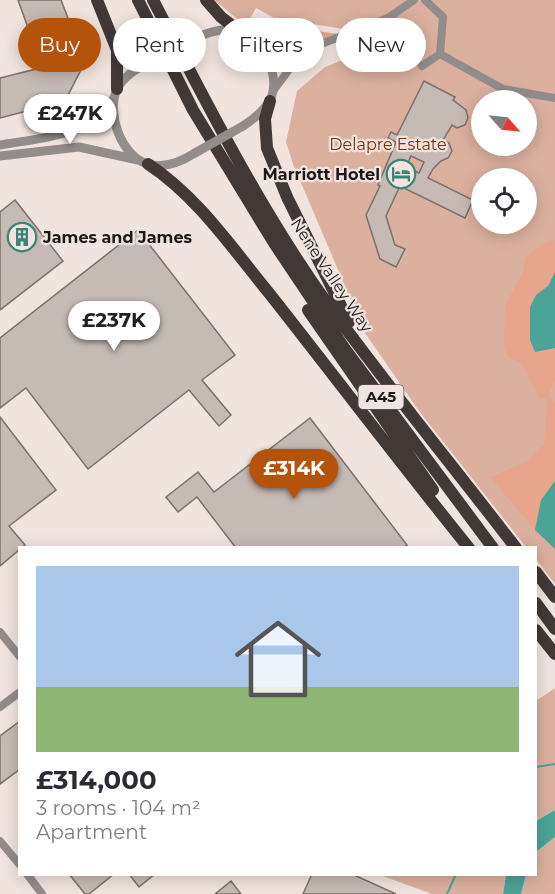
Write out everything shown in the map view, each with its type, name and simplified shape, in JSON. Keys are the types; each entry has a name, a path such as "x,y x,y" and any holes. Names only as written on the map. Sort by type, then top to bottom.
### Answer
{"highway":[{"path":"97,0 117,50 116,94"},
{"name":"Nene Valley Way","path":"138,0 193,110 274,243 345,349 492,546"},
{"name":"Nene Valley Way","path":"153,0 207,104 286,240 327,303 514,546"},
{"path":"206,0 221,18"},
{"path":"271,96 264,131 267,148 287,197 360,345"},
{"path":"144,162 172,180 237,254 469,546"},
{"path":"274,243 296,291 315,321 470,546"},
{"path":"537,573 555,597"},
{"path":"537,604 555,628"},
{"path":"537,631 555,654"}],"street":[{"path":"324,43 388,18 414,0"},
{"path":"425,0 443,17 440,54"},
{"path":"0,145 84,127 99,117 128,76 196,38 218,31"},
{"path":"426,63 440,54"},
{"path":"440,54 503,89 555,98"},
{"path":"270,72 271,96"},
{"path":"0,156 79,147 144,162 169,165 243,126 262,111 288,72"},
{"path":"116,94 115,121 121,139 144,162"},
{"path":"0,632 18,654"},
{"path":"0,707 18,694"},
{"path":"0,841 18,863"},
{"path":"28,876 42,894"}],"green space":[{"name":"Delapre Estate","path":"214,0 555,0 555,584 537,560 537,546 525,546 419,411 365,333 293,164 286,142 297,91 319,72 324,72 325,67 336,63 336,72 426,72 426,18 336,18 336,28 324,26 324,18 274,18 256,8 250,18 236,18"},
{"path":"555,688 555,810 537,820 537,700"},
{"path":"555,837 555,894 521,894 526,876 537,876 537,851"},
{"path":"383,876 506,876 503,894 432,894"}],"shaded area":[{"path":"324,32 336,34 336,35 324,40"},
{"path":"555,240 555,380 548,396 555,403 555,481 541,500 535,530 490,477 526,462 544,445 547,401 545,397 539,398 522,364 509,357 504,348 505,306 523,272 525,258 542,244"}],"water":[{"path":"555,272 555,348 535,352 530,340 530,307 536,295 548,286"},
{"path":"555,481 555,549 535,530 541,500"},
{"path":"555,810 555,837 537,851 537,820"},
{"path":"506,876 526,876 521,894 503,894"}],"building":[{"path":"18,0 61,0 68,18 24,18"},
{"path":"24,72 80,72 65,101 0,118 0,78"},
{"name":"Marriott Hotel","path":"424,81 455,97 453,100 466,110 468,118 465,125 457,128 452,125 443,140 449,143 452,151 448,158 433,169 428,178 471,199 465,218 400,186 386,216 395,245 405,249 396,267 380,259 366,215 380,186 378,185 396,142 388,138 391,132 397,135","holes":["411,156 424,162 419,173 406,167"]},
{"name":"James and James","path":"15,200 63,261 0,310 0,212"},
{"path":"138,230 235,355 202,380 231,415 219,426 189,390 88,469 26,388 0,408 0,338"},
{"path":"0,417 56,490 9,526 25,545 18,546 18,551 0,566"},
{"path":"310,418 407,545 234,546 197,497 178,512 166,497 198,472 214,492"},
{"path":"18,722 18,770 0,784 0,736"},
{"path":"71,876 112,876 89,894 85,894"},
{"path":"131,876 153,876 139,887"},
{"path":"311,876 356,876 396,894 303,894"},
{"path":"231,881 241,894 215,894"}],"waterway":[{"path":"537,767 555,764"},
{"path":"447,894 455,876"}],"place":[{"name":"Marriott Hotel","path":"401,174"},
{"name":"James and James","path":"22,237"}]}
